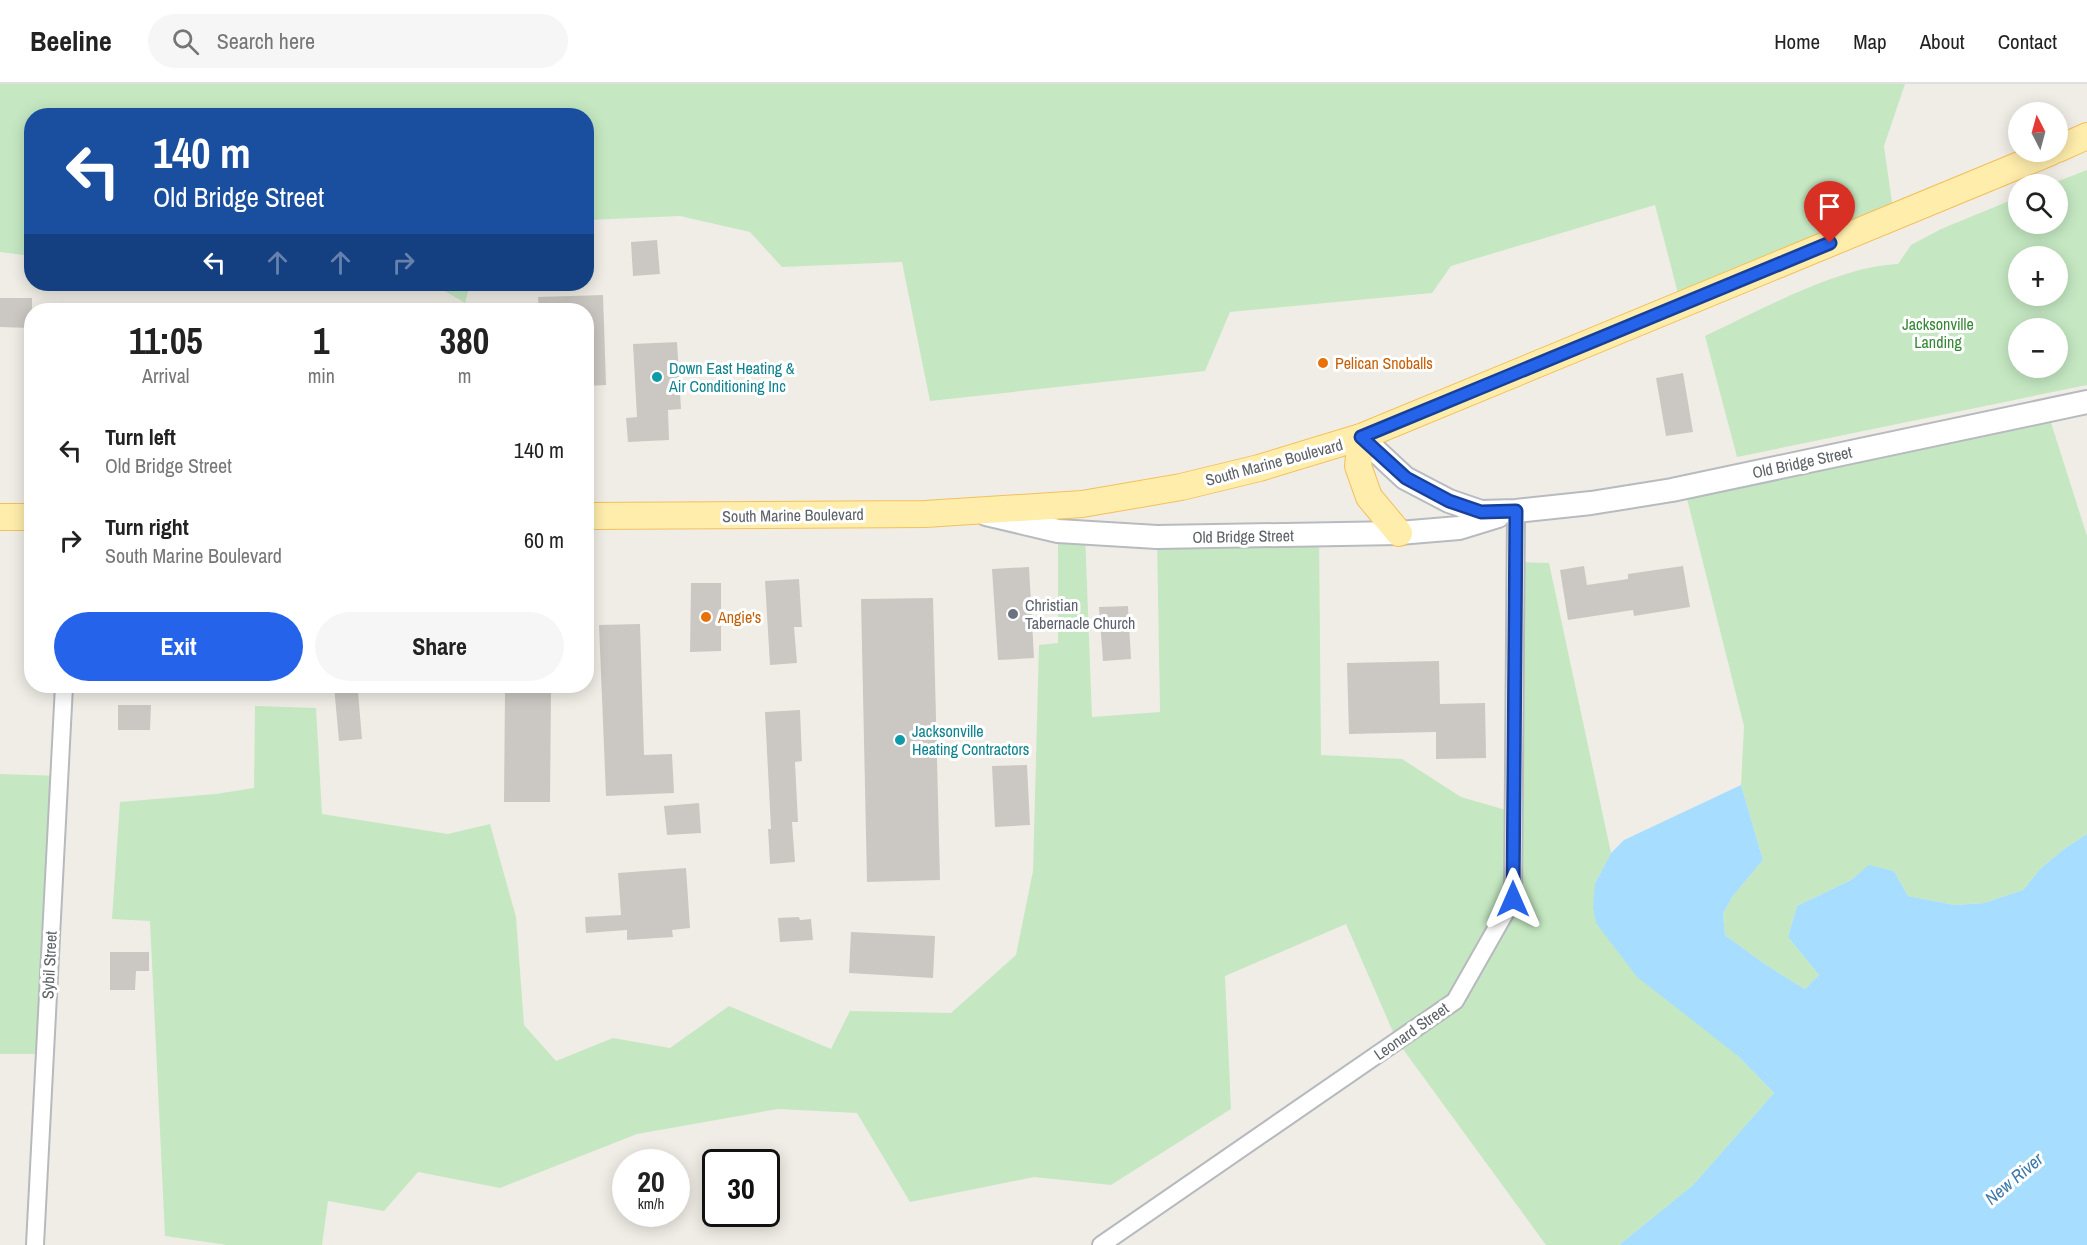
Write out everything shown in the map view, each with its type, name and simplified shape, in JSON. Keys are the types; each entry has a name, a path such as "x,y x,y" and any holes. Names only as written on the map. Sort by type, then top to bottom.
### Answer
{"main road":[{"path":"2068,144 2087,136"},
{"name":"South Marine Boulevard","path":"594,516 925,514 1082,504 1181,487 1277,464 1361,437 2027,162"},
{"name":"Old Bridge Street","path":"1361,437 1406,478 1449,501 1481,512 1516,511 1591,503 1672,490 2087,402"},
{"path":"1361,437 1358,466 1369,497 1399,533"},
{"name":"Old Bridge Street","path":"970,510 1058,531 1157,537 1399,533 1459,528 1516,511"},
{"path":"0,517 24,517"}],"street":[{"name":"Leonard Street","path":"1101,1245 1455,1001 1513,899 1516,511"},
{"name":"Sybil Street","path":"35,1245 64,693"}],"green space":[{"path":"0,84 1905,84 1884,146 1894,217 1681,305 1655,205 1451,266 1432,293 1230,312 1205,371 930,401 902,262 782,267 750,232 680,216 594,220 594,108 24,108 24,255 0,252"},
{"name":"Jacksonville Landing","path":"2087,170 2087,385 1737,457 1705,336 1825,281 1875,267 1898,264 1911,245 1941,229 2008,202 2008,234 2068,234 2068,177"},
{"path":"445,291 468,291 465,303"},
{"path":"2047,410 2087,536 2087,834 2041,868 2023,890 1984,903 1955,905 1908,896 1894,871 1869,866 1851,880 1797,906 1788,937 1819,975 1805,989 1766,965 1725,935 1723,914 1732,897 1763,860 1741,785 1744,726 1684,487"},
{"path":"1058,531 1085,533 1092,717 1160,712 1157,537 1319,534 1321,755 1402,759 1461,797 1513,812 1515,562 1549,563 1611,853 1595,883 1738,1056 1774,1093 1693,1185 1619,1245 1546,1245 1397,1041 1346,924 1225,976 1231,1109 1111,1185 1034,1177 910,1202 857,1113 778,1109 637,1134 500,1188 418,1172 384,1211 328,1201 322,1245 227,1245 165,1236 150,921 112,919 120,802 216,794 254,788 255,706 316,708 322,814 448,834 490,824 516,917 524,1025 556,1061 613,1038 670,1048 729,1006 831,1049 850,1011 951,1013 1016,955 1033,871 1039,645 1058,643"},
{"path":"0,774 59,776 45,1054 0,1054"}],"water":[{"name":"New River","path":"1741,785 1763,860 1732,897 1723,914 1725,935 1766,965 1805,989 1819,975 1788,937 1797,906 1851,880 1869,865 1894,871 1908,896 1955,905 1984,903 2023,890 2041,868 2087,834 2087,1245 1619,1245 1693,1185 1774,1093 1738,1056 1637,977 1596,923 1593,907 1595,883 1611,853 1624,840"}],"building":[{"path":"657,240 660,274 633,276 631,242"},
{"path":"603,295 606,385 594,386 594,303 538,303 538,297"},
{"path":"0,298 32,298 32,303 24,303 24,328 0,327"},
{"name":"Down East Heating & Air Conditioning Inc","path":"677,342 681,409 668,410 669,440 628,442 626,418 637,417 633,344"},
{"path":"1683,373 1693,432 1666,436 1656,378"},
{"path":"1584,566 1587,585 1628,579 1628,574 1683,566 1690,607 1634,616 1633,610 1568,620 1560,570"},
{"name":"Christian Tabernacle Church","path":"1029,567 1034,658 998,660 992,569"},
{"path":"799,579 802,627 794,627 797,663 770,665 765,581"},
{"name":"Angie's","path":"691,583 721,583 721,651 690,652"},
{"name":"Jacksonville Heating Contractors","path":"933,598 940,880 867,882 861,599"},
{"path":"1128,606 1131,659 1103,661 1099,607"},
{"path":"640,624 644,755 672,754 674,793 606,796 599,625"},
{"path":"1439,661 1440,704 1485,703 1486,758 1436,759 1436,732 1349,734 1347,663"},
{"path":"335,693 358,693 362,739 339,741"},
{"path":"505,693 551,693 550,802 504,802"},
{"path":"118,705 151,705 150,730 118,730"},
{"path":"800,710 802,761 795,762 798,822 792,822 795,862 770,864 768,829 771,829 765,712"},
{"path":"1027,765 1030,825 995,827 992,766"},
{"path":"699,803 701,833 667,835 664,806"},
{"path":"686,868 690,928 672,930 673,937 627,940 627,930 586,933 585,917 621,915 618,873"},
{"path":"799,917 800,920 811,919 813,940 780,942 778,918"},
{"path":"851,932 935,936 933,978 849,973"},
{"path":"110,952 149,952 149,971 136,971 135,990 110,990"}],"place":[{"name":"Pelican Snoballs","path":"1323,363"},
{"name":"Down East Heating & Air Conditioning Inc","path":"657,377"},
{"name":"Christian Tabernacle Church","path":"1013,614"},
{"name":"Angie's","path":"706,617"},
{"name":"Jacksonville Heating Contractors","path":"900,740"}],"route":[{"path":"1513,899 1516,511 1481,512 1449,501 1406,478 1361,437 1830,243"}]}
